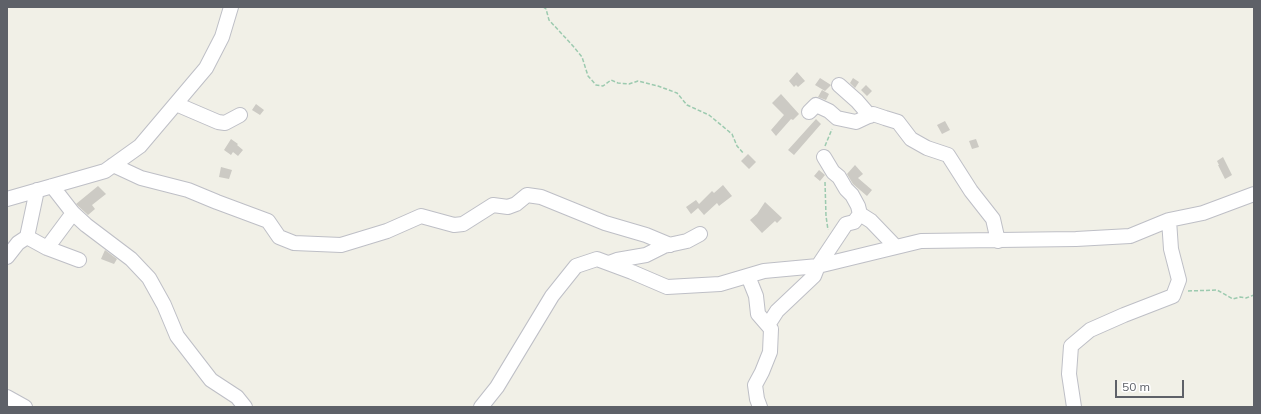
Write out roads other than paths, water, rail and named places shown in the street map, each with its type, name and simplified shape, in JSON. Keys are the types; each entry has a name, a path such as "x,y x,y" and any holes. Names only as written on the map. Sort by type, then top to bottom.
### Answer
{"street":[{"path":"7,199 105,171 140,146 206,68 222,37 231,7"},
{"path":"839,85 857,101 870,116"},
{"path":"176,104 218,122 225,123 240,116"},
{"path":"809,112 816,105 837,118 856,122 873,114 898,122 911,139 927,148 948,155 971,191 993,219 998,241"},
{"path":"824,158 833,172 852,195 858,206 860,214 871,221 896,247"},
{"path":"113,165 142,178 188,190 268,221 279,238 294,243 341,245 387,231 421,216 454,225 463,224 493,205 508,207 516,204 528,195 541,198 605,223 646,235 670,245"},
{"path":"52,186 86,225 131,259 149,278 164,305 177,336 211,380 237,398 245,407"},
{"path":"7,257 18,243 28,237 36,190"},
{"path":"481,407 497,388 552,296 576,266 597,259 667,287 720,284 764,271 818,266 921,241 998,241 1130,236 1169,220 1203,213 1254,194"},
{"path":"47,248 74,213"},
{"path":"768,325 777,311 814,276 818,266 846,224 854,222 860,214"},
{"path":"1074,407 1069,374 1071,346 1090,330 1173,296 1179,280 1171,249 1169,220"},
{"path":"609,263 617,260 646,255 653,250 686,241 700,234"},
{"path":"28,237 47,248 80,260"},
{"path":"748,276 756,296 758,314 771,329 770,352 755,385 760,407"},
{"path":"7,397 25,407"}]}
